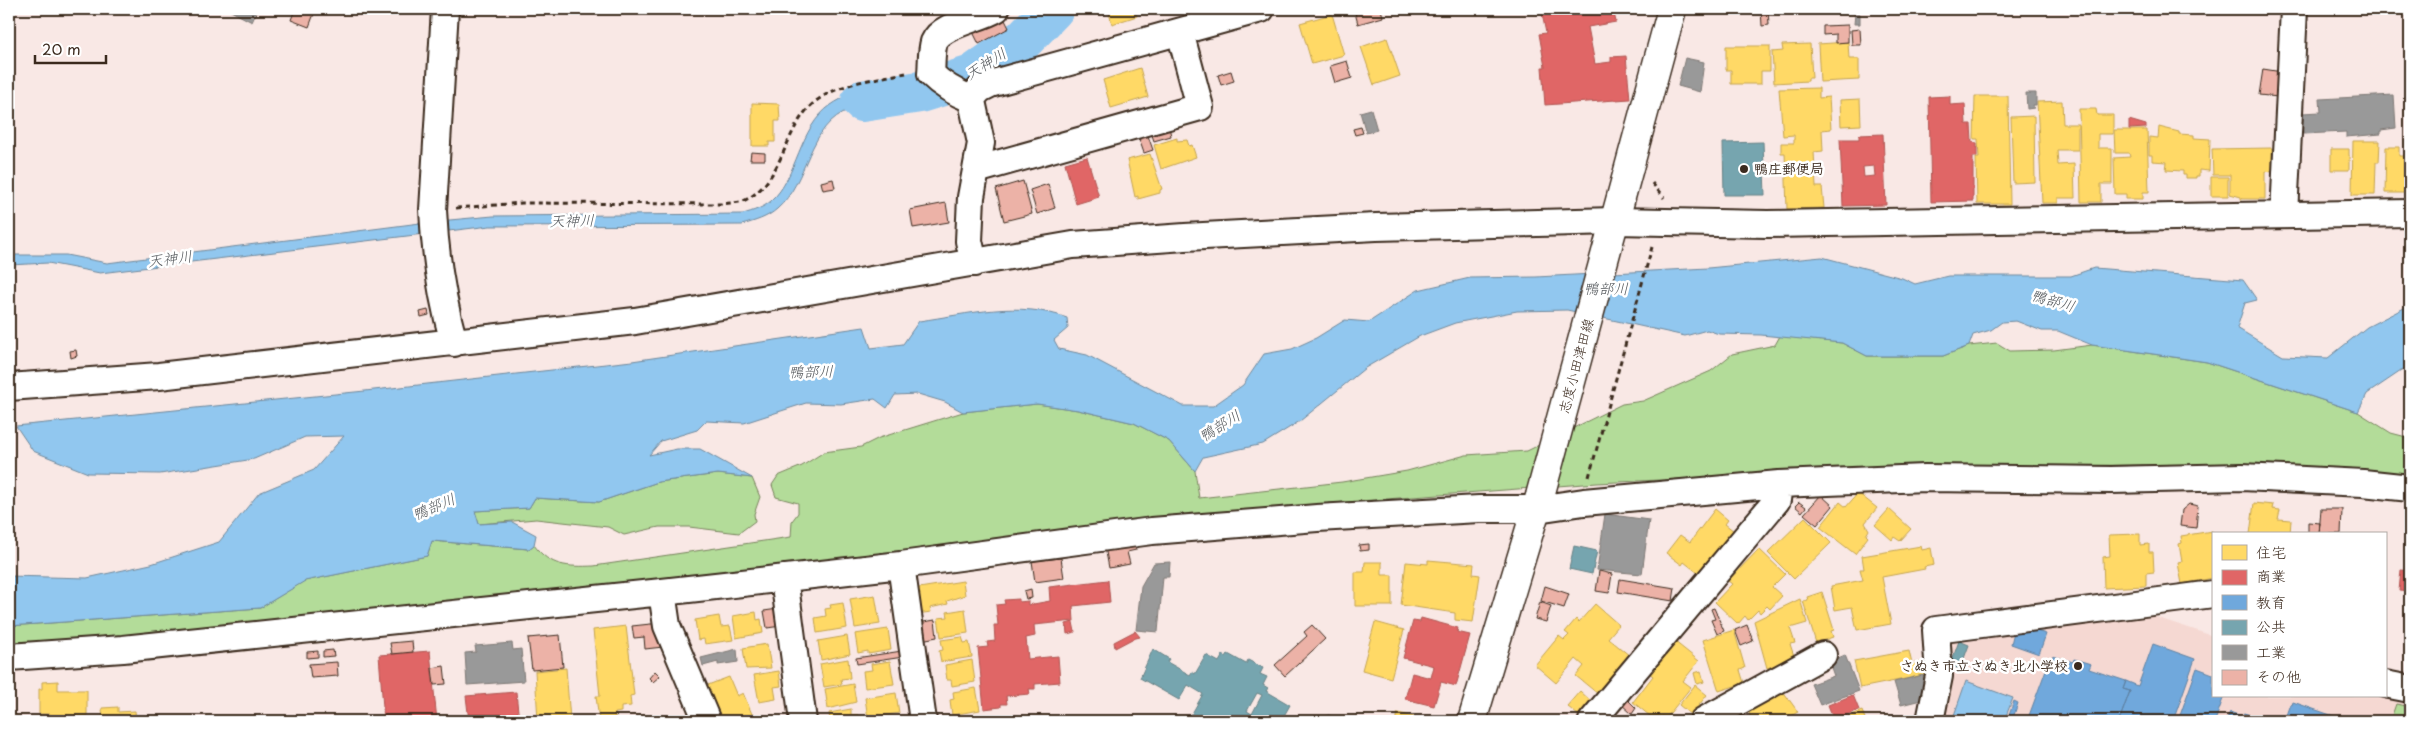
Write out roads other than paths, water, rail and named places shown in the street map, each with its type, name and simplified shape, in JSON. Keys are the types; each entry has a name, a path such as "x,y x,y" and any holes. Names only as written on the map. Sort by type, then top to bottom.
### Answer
{"main road":[{"name":"志度小田津田線","path":"1472,721 1538,502 1672,9"}],"street":[{"path":"445,9 433,220 442,302 454,343"},
{"path":"974,263 969,240 971,197 981,143 934,42 943,31 996,9"},
{"path":"957,93 1182,41 1261,9"},
{"path":"2284,215 2294,9"},
{"path":"976,170 1200,107 1182,41"},
{"path":"9,387 159,376 635,322 1073,245 1376,227 1612,232 1767,224 2410,213"},
{"path":"9,656 123,649 662,592 901,565 1152,531 1317,518 1479,509 1538,502 1584,502 1779,484 1925,478 2112,480 2242,477 2363,483 2410,488"},
{"path":"1592,721 1777,500 1779,484"},
{"path":"901,565 922,721"},
{"path":"784,578 803,721"},
{"path":"662,592 667,626 707,721"},
{"path":"1930,721 1939,676 1936,630 2212,594"},
{"path":"1703,721 1823,655"},
{"path":"2386,684 2410,689"}],"water":[{"path":"916,82 919,97 868,104 836,116 825,127 817,140 788,198 769,215 742,225 490,226 100,273 48,263 9,265 9,255 66,255 107,263 428,222 493,216 743,214 765,206 780,191 811,126 831,105 840,99 861,92"},
{"name":"鴨部川","path":"1822,257 1902,278 1915,284 1948,276 2071,276 2094,268 2243,280 2257,300 2245,303 2237,328 2283,356 2328,358 2367,327 2410,305 2410,368 2401,371 2367,394 2358,412 2207,362 2092,345 2058,331 2042,331 2016,321 2002,322 1991,330 1973,335 1969,346 1943,356 1867,356 1842,343 1761,335 1719,334 1707,330 1685,336 1567,310 1517,311 1455,323 1420,336 1365,368 1300,421 1263,444 1203,457 1195,471 1169,441 1134,423 1078,410 1037,404 963,412 945,402 918,394 895,395 887,408 875,399 841,404 806,403 744,423 706,421 697,430 661,441 649,455 677,449 700,449 752,478 718,474 658,482 599,502 535,498 529,508 475,511 479,524 512,522 536,535 534,545 529,549 432,541 427,556 305,581 260,608 9,626 9,576 87,578 151,564 219,542 259,493 314,470 344,436 305,437 254,459 160,474 88,473 33,451 16,426 365,391 632,361 864,327 871,348 903,344 919,321 975,312 1012,309 1031,310 1067,318 1068,328 1054,340 1059,349 1087,355 1183,406 1213,406 1243,385 1264,354 1292,349 1316,338 1345,320 1369,322 1418,290 1470,278 1536,277 1708,268"},
{"path":"1966,681 2013,698 2004,721 1952,721"}],"waterway":[{"name":"天神川","path":"862,101 920,92 972,76 1024,39 1053,9"}],"place":[{"name":"鴨庄郵便局","path":"1744,169"},
{"name":"さぬき市立さぬき北小学校","path":"2078,666"}]}
